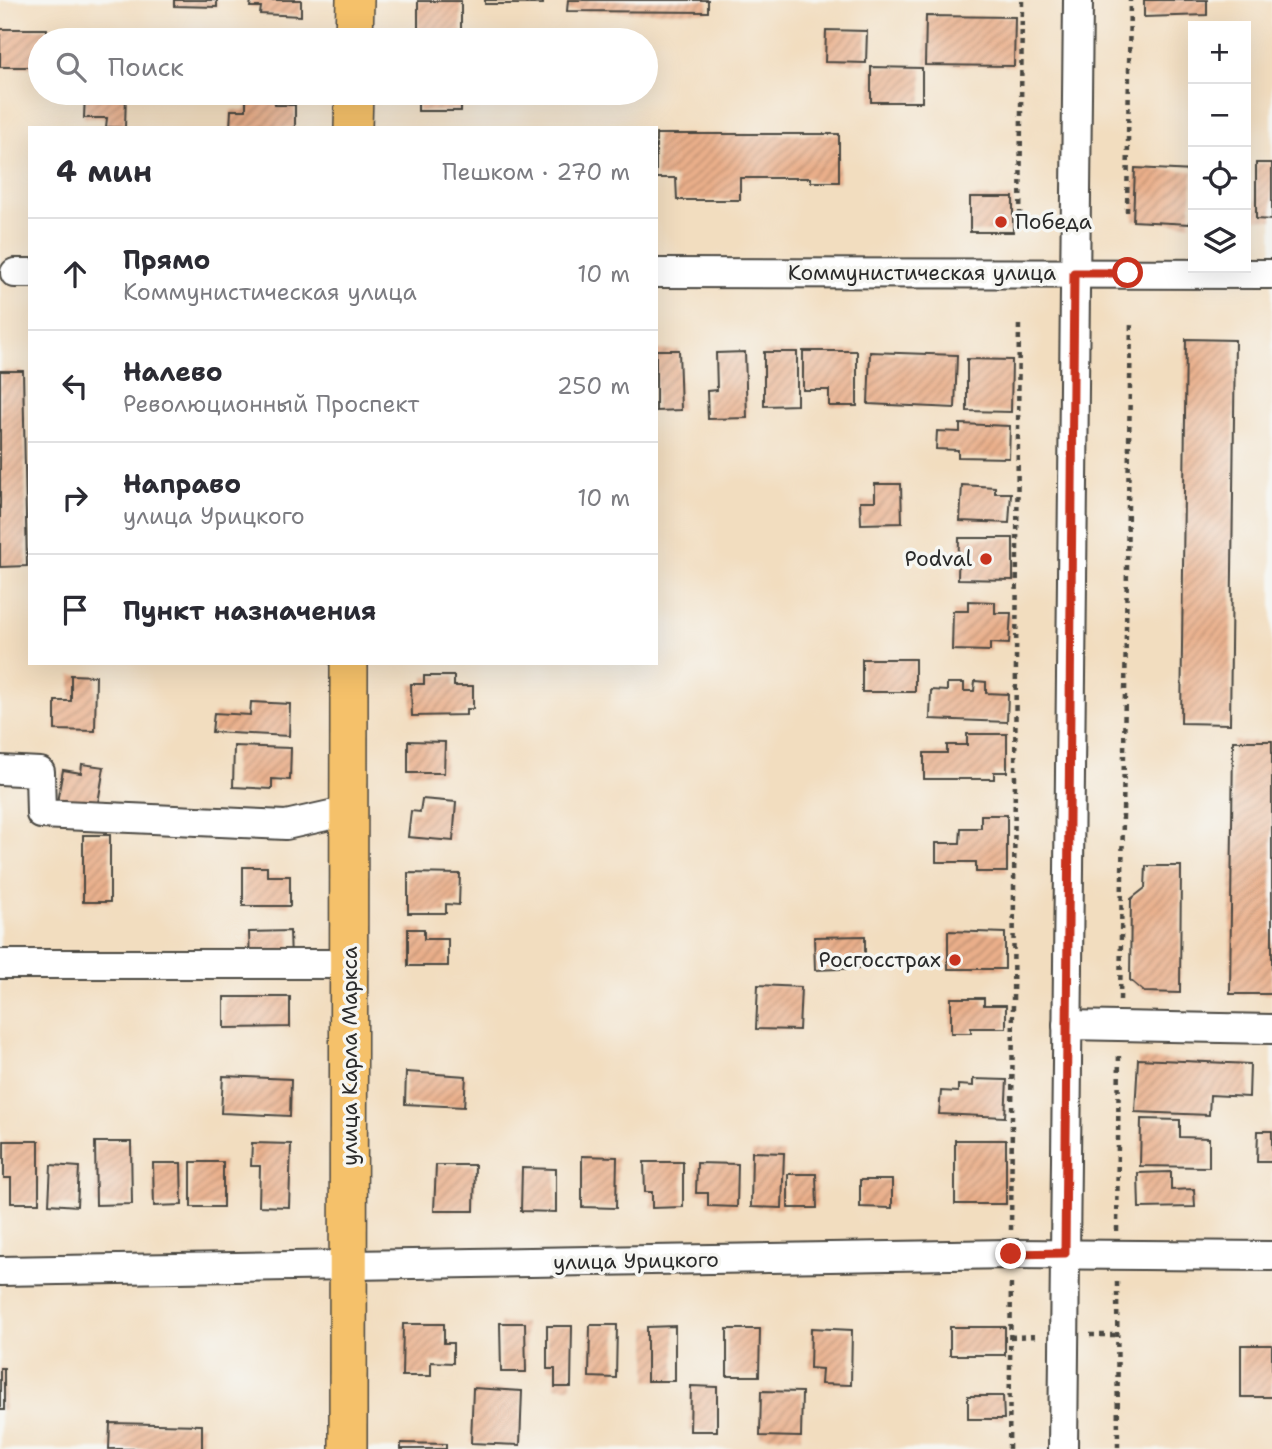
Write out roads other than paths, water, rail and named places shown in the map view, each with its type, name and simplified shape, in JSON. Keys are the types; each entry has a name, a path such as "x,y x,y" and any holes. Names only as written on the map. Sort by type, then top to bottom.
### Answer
{"main road":[{"path":"354,28 355,0"},
{"path":"353,126 354,105"},
{"name":"улица Карла Маркса","path":"348,1449 349,665"}],"street":[{"path":"1063,1449 1078,0"},
{"name":"Коммунистическая улица","path":"658,273 1272,274"},
{"path":"0,769 40,772 41,814 286,825 348,811"},
{"path":"0,964 350,964"},
{"path":"1067,1025 1272,1029"},
{"name":"улица Урицкого","path":"0,1271 1065,1253 1272,1256"}],"place":[{"name":"Победа","path":"1001,222"},
{"name":"Podval","path":"986,559"},
{"name":"Росгосстрах","path":"955,960"}]}
